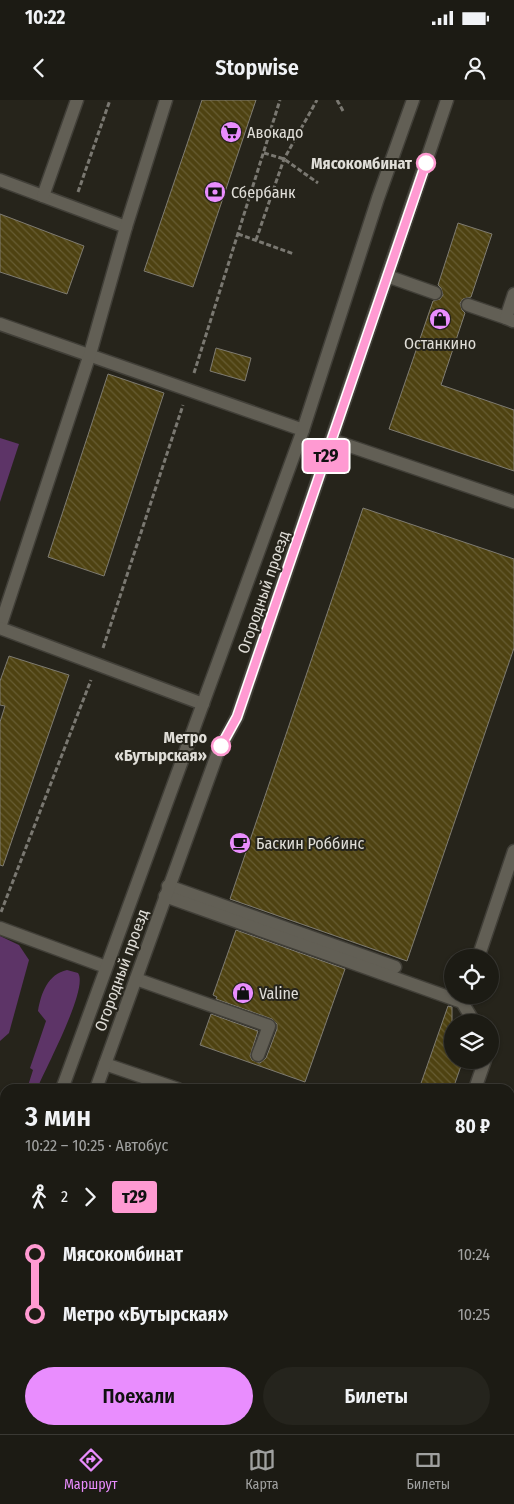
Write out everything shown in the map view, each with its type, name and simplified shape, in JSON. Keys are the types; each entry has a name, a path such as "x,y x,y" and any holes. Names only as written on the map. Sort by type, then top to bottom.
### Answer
{"main road":[{"path":"44,196 77,100"},
{"path":"166,100 126,227 90,354 0,628 97,666 203,704"},
{"name":"Огородный проезд","path":"64,1084 303,430 413,100"},
{"name":"Огородный проезд","path":"98,1084 166,891 218,752 237,717 448,100"},
{"path":"0,180 126,227"},
{"path":"387,276 435,293"},
{"path":"468,305 510,319 514,294"},
{"path":"0,324 303,430"},
{"path":"332,440 514,502"},
{"path":"481,949 514,850"},
{"path":"166,891 395,967"},
{"path":"166,891 444,991"},
{"path":"0,928 106,968"},
{"path":"136,979 269,1026 258,1055"},
{"path":"105,1064 163,1084"},
{"path":"478,1084 482,1069"}],"path":[{"path":"73,207 110,100"},
{"path":"256,240 284,159 317,100"},
{"path":"337,100 343,111"},
{"path":"264,153 284,159 318,183"},
{"path":"238,234 294,254"},
{"path":"0,915 97,666"}],"shaded area":[{"path":"0,438 19,444 0,502"},
{"path":"0,936 19,945 29,960 9,1033 0,1041"},
{"path":"67,970 78,973 80,981 77,995 65,1029 39,1084 29,1084 33,1070 30,1068 46,1021 38,1011 41,998 46,985 60,972"}],"building":[{"path":"202,100 256,100 193,287 144,271"},
{"path":"0,214 84,246 67,294 0,272"},
{"path":"458,223 492,234 471,297 463,299 460,303 465,313 441,385 514,410 514,471 389,429 433,301 440,299 443,295 438,285"},
{"path":"216,348 251,358 245,381 210,371"},
{"path":"108,374 164,393 104,576 48,557"},
{"path":"363,508 514,559 514,648 407,961 230,899"},
{"path":"9,656 69,675 3,866 0,865 0,722 5,706 0,705 0,681"},
{"path":"236,930 345,969 305,1082 200,1045 211,1014 258,1031 250,1056 252,1060 260,1063 266,1058 277,1029 277,1024 272,1019 216,999 217,997 213,995"},
{"path":"448,1006 452,1007 452,1014 445,1014"},
{"path":"444,1017 444,1069 460,1069 455,1084 421,1084"}],"bus line":[{"name":"т29","path":"221,746 237,717 426,163"}],"place":[{"name":"Авокадо","path":"231,132"},
{"name":"Мясокомбинат","path":"426,163"},
{"name":"Сбербанк","path":"215,192"},
{"name":"Останкино","path":"440,319"},
{"name":"Метро «Бутырская»","path":"221,746"},
{"name":"Баскин Роббинс","path":"240,843"},
{"name":"Valine","path":"243,993"}]}
